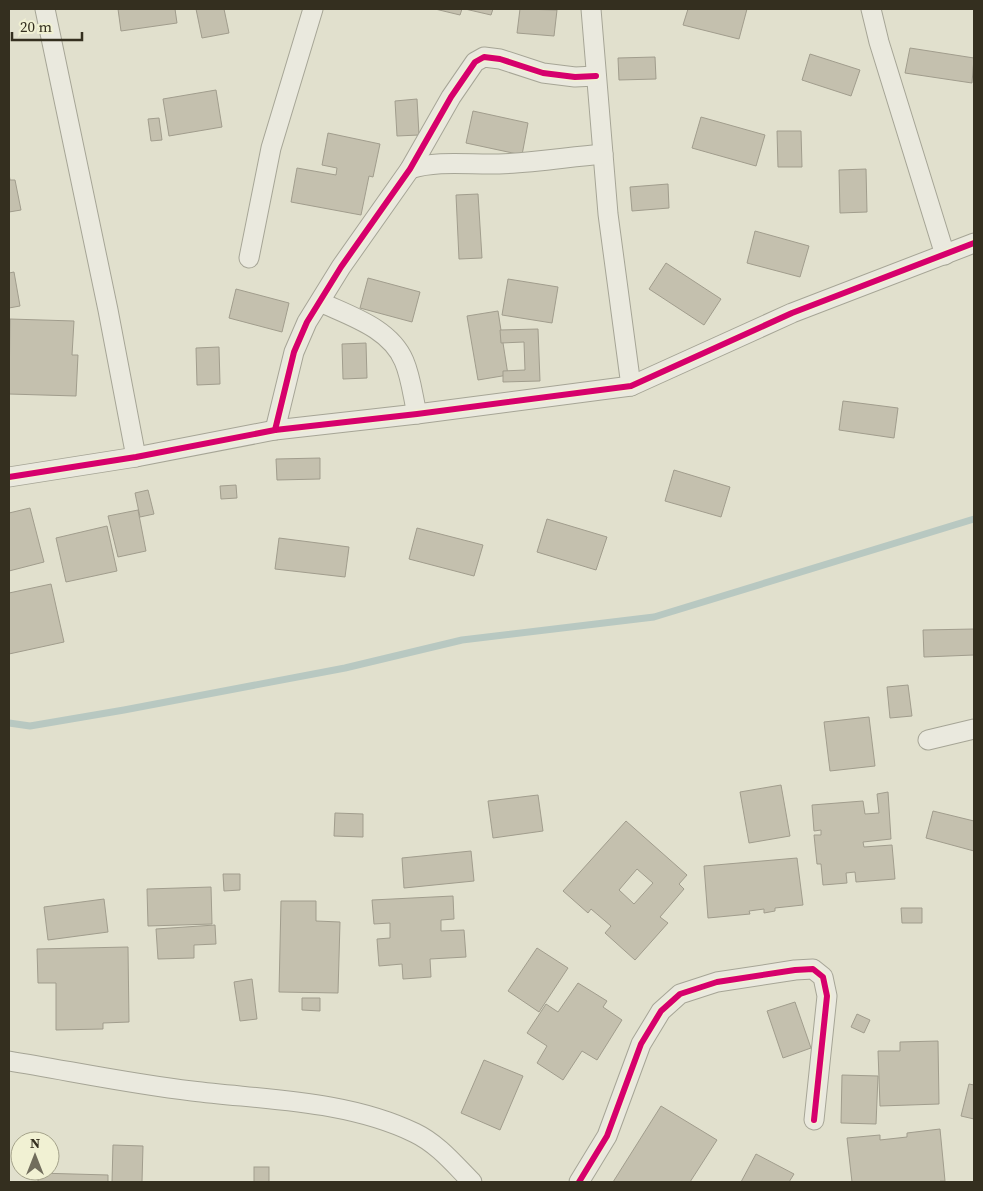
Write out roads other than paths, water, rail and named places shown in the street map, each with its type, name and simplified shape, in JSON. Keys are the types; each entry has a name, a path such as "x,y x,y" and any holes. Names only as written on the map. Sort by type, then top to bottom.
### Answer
{"street":[{"path":"45,9 108,310 136,457"},
{"path":"249,258 271,148 313,9"},
{"path":"591,9 608,214 631,386"},
{"path":"872,9 879,42 945,255"},
{"path":"275,430 294,352 307,322 341,267 410,169 451,98 475,62 484,57 544,73 575,77 596,76"},
{"path":"410,169 443,164 500,164 603,154"},
{"path":"9,477 136,457 275,430 417,414 631,386 792,313 974,243"},
{"path":"320,302 366,323 387,337 404,360 417,414"},
{"path":"928,740 974,729"},
{"path":"579,1182 607,1136 641,1044 661,1011 680,994 717,982 813,969 823,977 827,996 814,1120"},
{"path":"9,1061 192,1091 271,1098 361,1113 416,1134 442,1152 472,1182"}],"waterway":[{"path":"9,723 30,726 124,710 345,668 462,640 654,617 974,519"}]}
